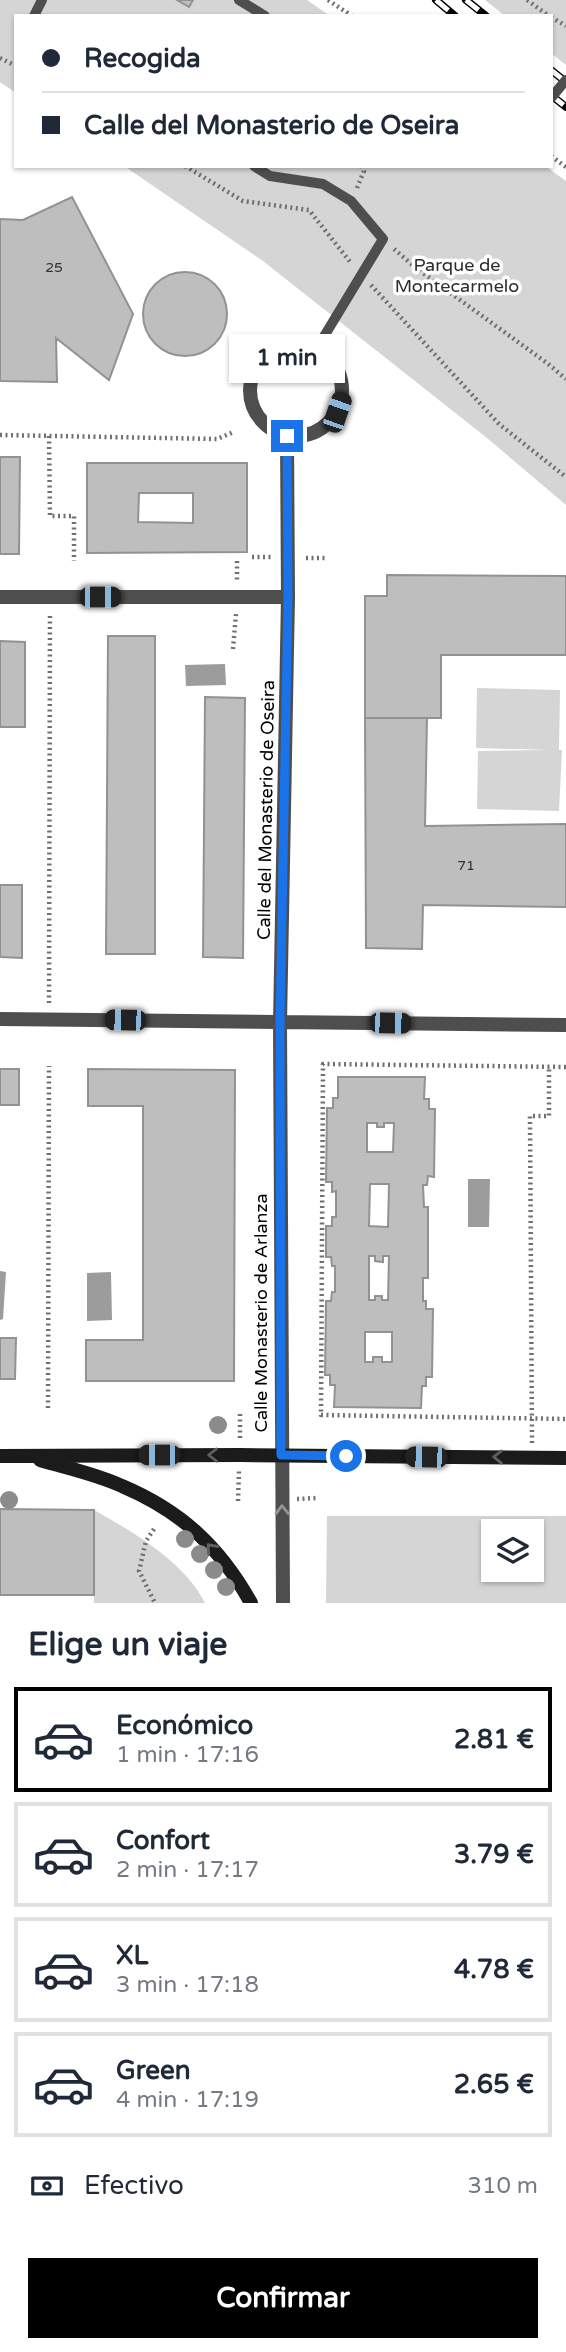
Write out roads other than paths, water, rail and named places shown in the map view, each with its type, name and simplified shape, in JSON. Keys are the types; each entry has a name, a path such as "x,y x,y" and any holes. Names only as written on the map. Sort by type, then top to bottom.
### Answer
{"street":[{"path":"302,343 317,348 329,357 338,369 342,398 337,412 322,428 302,436 287,436 272,431 252,406 249,391 251,374 259,361 271,350 286,344 302,343"},
{"name":"Calle del Monasterio de Oseira","path":"280,1023 288,597 287,436"},
{"path":"0,597 288,597"},
{"path":"0,1019 566,1025"},
{"name":"Calle Monasterio de Arlanza","path":"280,1023 283,1603"},
{"path":"25,1455 120,1484 169,1509 198,1534 234,1573 251,1603"},
{"path":"0,1456 566,1458"}],"lane":[{"path":"239,0 262,14"},
{"path":"553,96 566,80"},
{"path":"257,168 270,176 323,184 351,201 383,239 317,348"}],"railway":[{"path":"436,0 453,14"},
{"path":"466,0 484,14"},
{"path":"553,72 566,82"},
{"path":"553,97 566,107"}],"park label":[{"name":"Parque de Montecarmelo","path":"457,275"}]}
